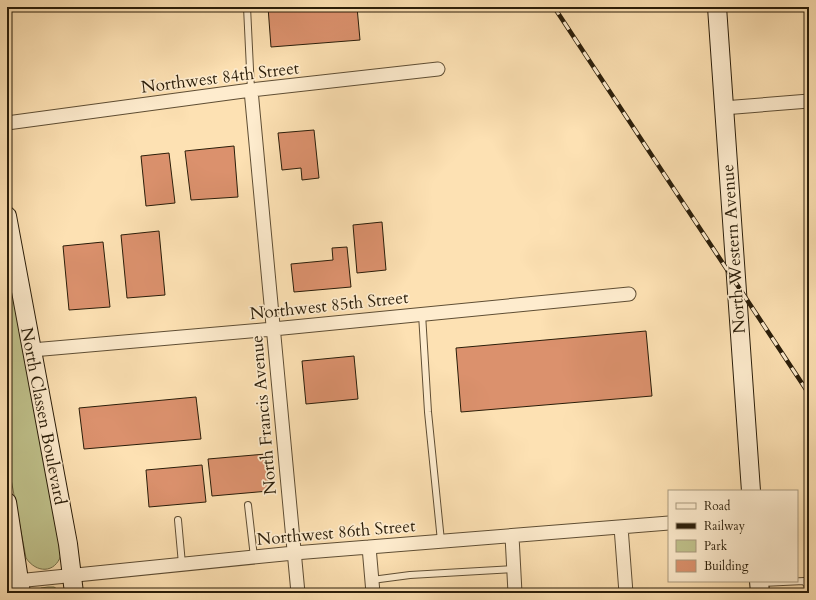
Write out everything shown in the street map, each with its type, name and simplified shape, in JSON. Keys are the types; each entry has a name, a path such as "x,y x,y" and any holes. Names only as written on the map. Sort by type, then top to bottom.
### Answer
{"main road":[{"name":"North Western Avenue","path":"717,7 751,490"},
{"name":"North Classen Boulevard","path":"7,216 68,544 74,593"},
{"path":"7,502 16,585"}],"street":[{"name":"Northwest 84th Street","path":"7,123 251,90 438,69"},
{"name":"North Francis Avenue","path":"251,90 298,593"},
{"path":"723,108 809,101"},
{"name":"Northwest 85th Street","path":"32,350 273,329 629,294"},
{"name":"Northwest 86th Street","path":"16,585 72,575 294,553 668,523"},
{"path":"621,527 626,593"},
{"path":"512,536 515,593"},
{"path":"369,548 373,593"}],"lane":[{"path":"247,7 251,90"},
{"path":"422,314 428,412 441,541"},
{"path":"248,505 254,557"},
{"path":"178,520 182,564"},
{"path":"372,580 410,575 514,569"},
{"path":"798,582 804,581 809,587"},
{"path":"759,586 795,582"}],"green space":[{"path":"7,253 61,555 54,566 45,569 35,567 26,558 7,458"},
{"path":"54,587 63,593 34,593 41,588"}],"building":[{"path":"268,7 357,7 360,40 271,47"},
{"path":"314,130 319,178 302,180 301,168 282,170 278,133"},
{"path":"234,146 238,197 191,200 185,151"},
{"path":"169,153 175,203 146,206 141,156"},
{"path":"382,222 386,270 357,273 353,225"},
{"path":"159,231 165,295 127,298 121,235"},
{"path":"103,242 110,307 69,310 63,246"},
{"path":"347,247 351,287 294,292 291,264 333,260 332,248"},
{"path":"646,331 652,396 461,412 456,348"},
{"path":"354,356 358,399 306,404 302,361"},
{"path":"196,397 201,439 84,449 79,408"},
{"path":"266,454 269,491 212,496 208,459"},
{"path":"202,465 206,502 149,507 146,470"}],"railway":[{"path":"554,7 809,394"}]}
